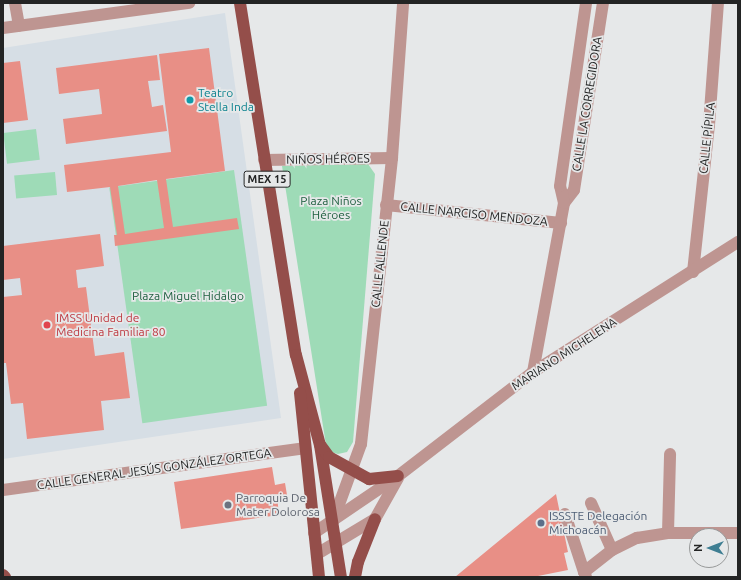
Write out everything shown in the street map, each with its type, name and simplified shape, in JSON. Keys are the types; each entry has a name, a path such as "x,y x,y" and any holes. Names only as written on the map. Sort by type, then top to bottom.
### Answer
{"main road":[{"name":"MEX 15","path":"240,3 296,355 304,448 319,577"},
{"name":"MEX 15","path":"296,355 320,445 341,577"},
{"path":"320,445 329,457 370,479 398,476"},
{"path":"355,577 358,562 375,519"}],"street":[{"path":"15,3 19,26"},
{"path":"3,28 189,3"},
{"name":"CALLE ALLENDE","path":"333,521 361,444 392,158 403,3"},
{"name":"CALLE LA CORREGIDORA","path":"533,372 561,223 564,202 560,186 586,3"},
{"name":"CALLE LA CORREGIDORA","path":"564,202 574,190 603,3"},
{"name":"CALLE PÍPILA","path":"693,272 709,125 718,3"},
{"name":"NIÑOS HÉROES","path":"264,160 392,158"},
{"name":"CALLE NARCISO MENDOZA","path":"386,205 561,223"},
{"name":"MARIANO MICHELENA","path":"314,533 398,476 533,372 693,272 738,242"},
{"name":"CALLE GENERAL JESÚS GONZÁLEZ ORTEGA","path":"3,490 304,448"},
{"path":"668,533 670,454"},
{"name":"MARIANO MICHELENA","path":"375,519 398,476"},
{"path":"592,503 612,550"},
{"path":"565,514 585,575 612,550 637,538 668,533 738,533"},
{"path":"317,554 375,519"}],"shaded area":[{"path":"225,13 281,418 3,459 3,48"}],"green space":[{"path":"36,129 40,160 7,164 3,133"},
{"name":"Plaza Niños Héroes","path":"368,164 375,174 353,442 347,452 338,454 331,452 326,445 282,166"},
{"name":"Plaza Miguel Hidalgo","path":"234,170 267,406 142,423 109,188"},
{"path":"55,172 57,195 16,198 14,176"}],"building":[{"path":"209,48 225,171 166,179 173,227 237,218 239,229 115,246 114,235 117,235 110,187 67,192 64,165 171,152 159,54","holes":["157,180 164,228 125,234 118,186"]},
{"path":"157,55 160,80 148,81 152,107 163,105 167,131 66,144 63,119 102,114 99,89 59,94 56,68"},
{"path":"20,61 28,120 3,123 3,63"},
{"name":"IMSS Unidad de Medicina Familiar 80","path":"100,234 104,266 76,270 78,288 86,287 95,356 124,352 130,398 101,401 104,430 27,439 23,403 11,404 6,363 3,363 3,297 22,295 20,278 3,280 3,246"},
{"name":"Parroquia De Mater Dolorosa","path":"272,467 275,485 285,483 287,495 277,496 279,515 181,529 174,482"},
{"name":"ISSSTE Delegación Michoacán","path":"556,494 568,552 564,553 568,570 533,577 455,577"}],"place":[{"name":"Teatro Stella Inda","path":"190,100"},
{"name":"IMSS Unidad de Medicina Familiar 80","path":"47,325"},
{"name":"Parroquia De Mater Dolorosa","path":"228,505"},
{"name":"ISSSTE Delegación Michoacán","path":"541,523"}]}
